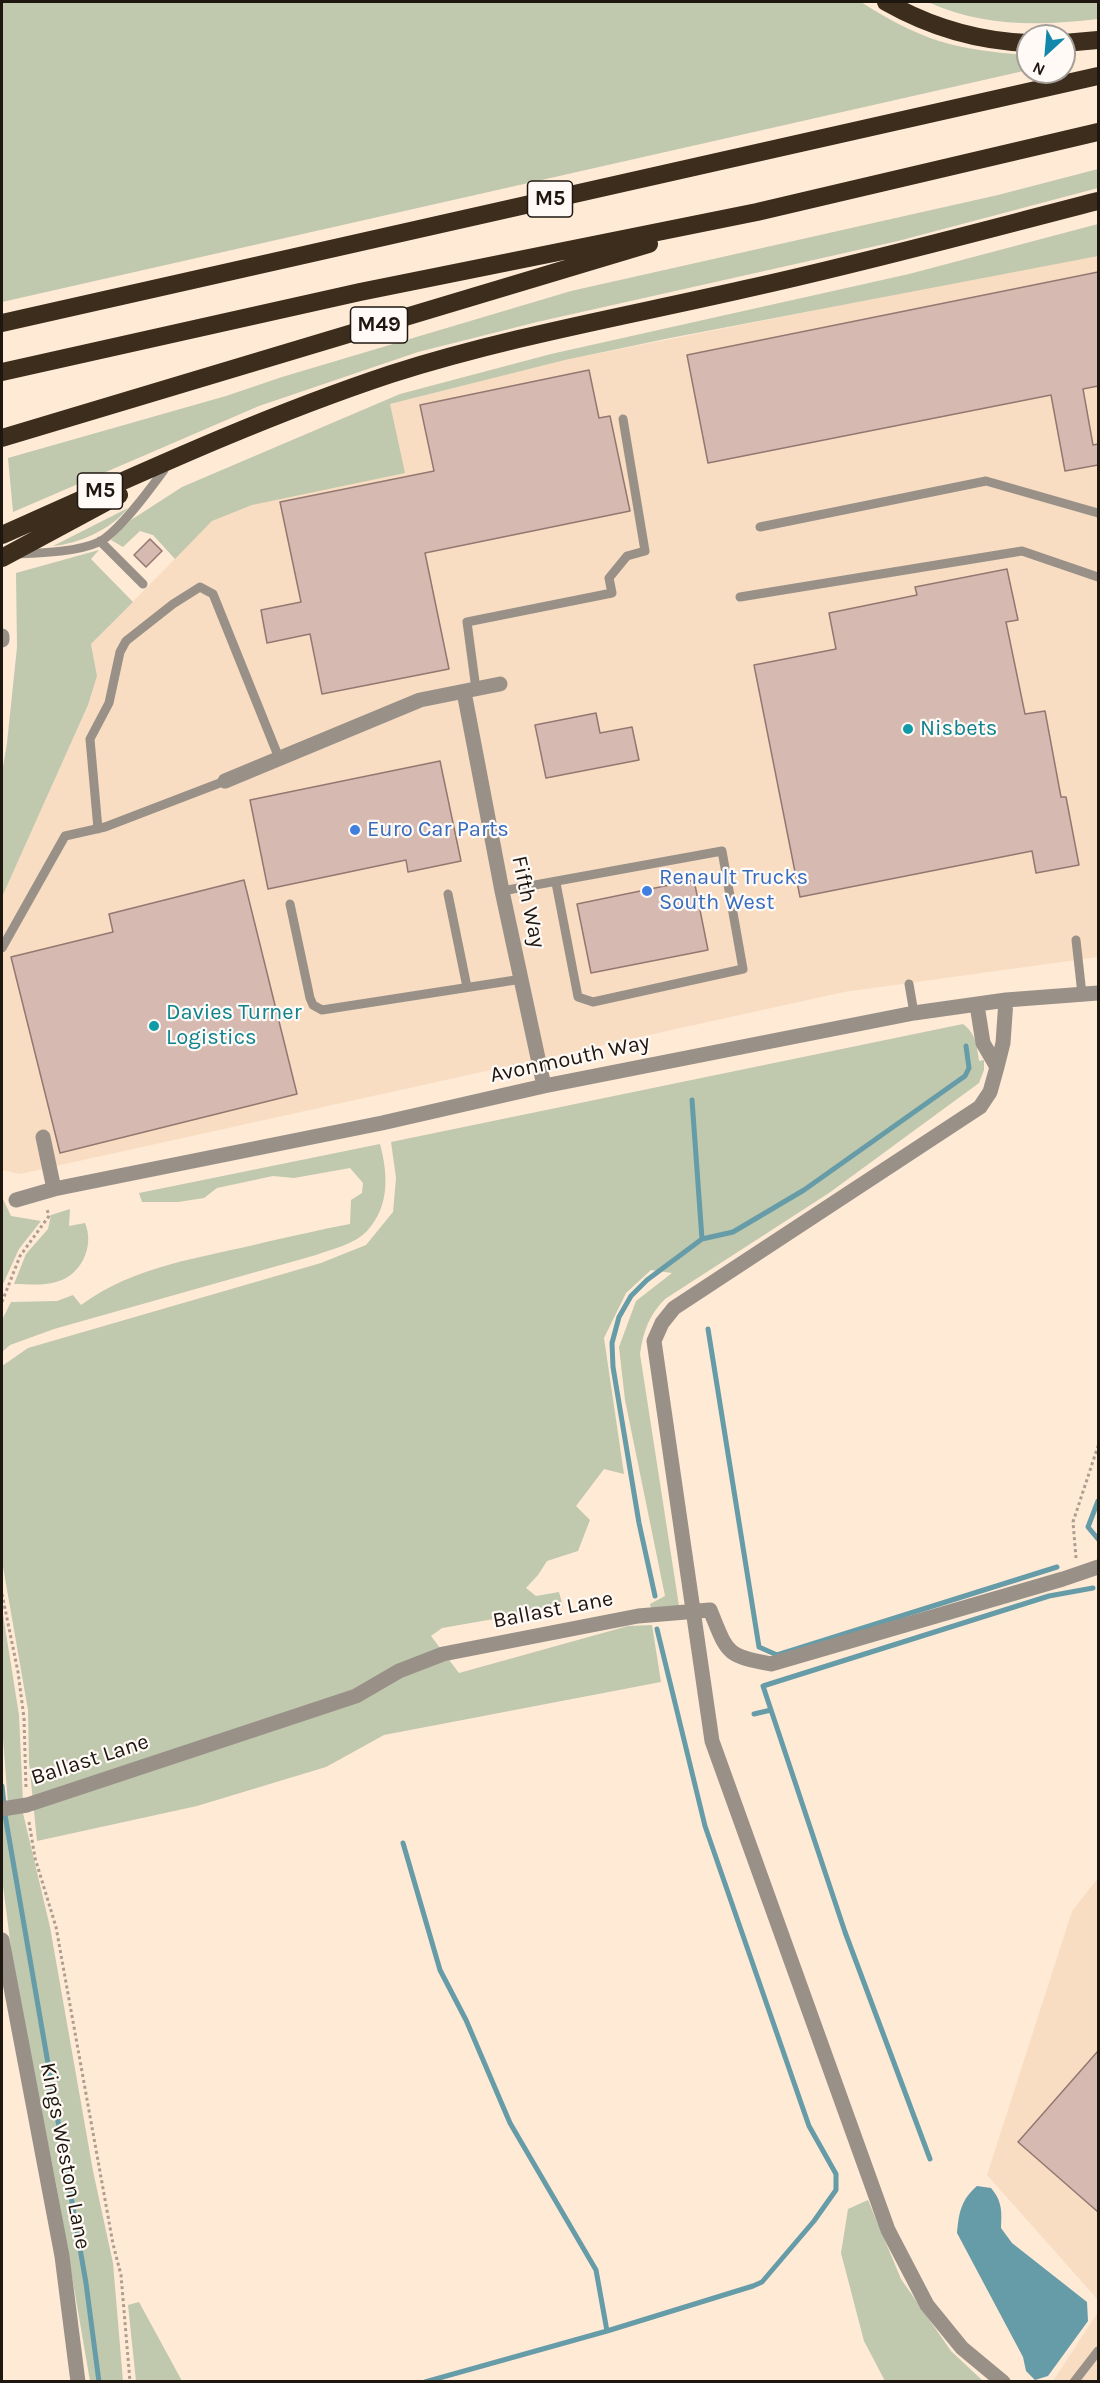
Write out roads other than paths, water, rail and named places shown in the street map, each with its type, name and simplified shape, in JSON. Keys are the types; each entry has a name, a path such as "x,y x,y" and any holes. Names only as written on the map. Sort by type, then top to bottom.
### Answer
{"highway":[{"path":"886,2 940,28 970,36 1016,42"},
{"path":"1076,42 1098,40"},
{"name":"M5","path":"2,323 1098,76"},
{"name":"M5","path":"2,372 360,292 757,212 1098,132"},
{"name":"M5","path":"2,535 292,409 392,374 494,344 810,275 1098,201"},
{"name":"M49","path":"2,438 757,212"},
{"path":"5,556 164,470 198,448"}],"street":[{"path":"225,781 420,700 500,684"},
{"name":"Fifth Way","path":"470,691 502,891 544,1086"},
{"name":"Avonmouth Way","path":"16,1200 48,1191 336,1132 544,1086 914,1013 1006,1000 1098,993"},
{"path":"1003,2382 962,2348 927,2305 888,2230 712,1741 691,1614 655,1364 654,1341 662,1323 674,1308 980,1107 990,1092 997,1066 1002,1043 1006,1000"},
{"path":"977,1005 983,1043 997,1066"},
{"path":"43,1137 48,1191"},
{"name":"Ballast Lane","path":"2,1809 27,1805 356,1696 399,1671 443,1654 638,1616 691,1614 710,1610 724,1645 738,1658 771,1665 1098,1567"},
{"name":"Kings Weston Lane","path":"2,1940 62,2256 78,2382"}],"lane":[{"path":"470,691 467,622 612,593 609,578 627,556 645,551 623,419"},
{"path":"5,556 48,553 100,542 136,508 164,470"},
{"path":"760,527 986,481 1098,513"},
{"path":"100,542 142,584"},
{"path":"740,597 1022,551 1098,577"},
{"path":"98,829 90,739 109,703 120,652 126,641 173,604 200,587 213,594 279,758"},
{"path":"2,948 65,836 98,829 204,791 225,781"},
{"path":"502,891 722,852 743,969 592,1002 578,997 556,883"},
{"path":"448,894 467,987"},
{"path":"290,904 310,998 322,1010 522,979"},
{"path":"1076,940 1082,994"},
{"path":"909,984 914,1013"},
{"path":"1074,2382 1098,2351"}],"water":[{"path":"977,2186 991,2188 995,2193 1000,2207 1001,2228 1012,2243 1087,2302 1088,2321 1048,2376 1035,2380 1026,2371 1023,2357 957,2233 962,2207 967,2196"}],"waterway":[{"path":"655,1596 639,1523 613,1367 612,1343 619,1317 631,1296 647,1280 702,1239 733,1232 804,1190 965,1076 969,1068 966,1046"},
{"path":"692,1100 702,1239"},
{"path":"708,1329 759,1647 777,1655 1057,1567"},
{"path":"1098,1501 1088,1527 1098,1539"},
{"path":"930,2159 845,1932 763,1686 1049,1596 1093,1588"},
{"path":"425,2382 607,2331 762,2282 814,2221 836,2190 836,2174 809,2126 705,1826 657,1629"},
{"path":"754,1714 771,1710"},
{"path":"2,1786 4,1804"},
{"path":"5,1815 86,2283 99,2382"},
{"path":"403,1843 440,1970 466,2020 510,2123 596,2270 607,2331"}],"place":[{"name":"Nisbets","path":"908,729"},
{"name":"Euro Car Parts","path":"355,830"},
{"name":"Renault Trucks South West","path":"647,891"},
{"name":"Davies Turner Logistics","path":"154,1026"}]}
